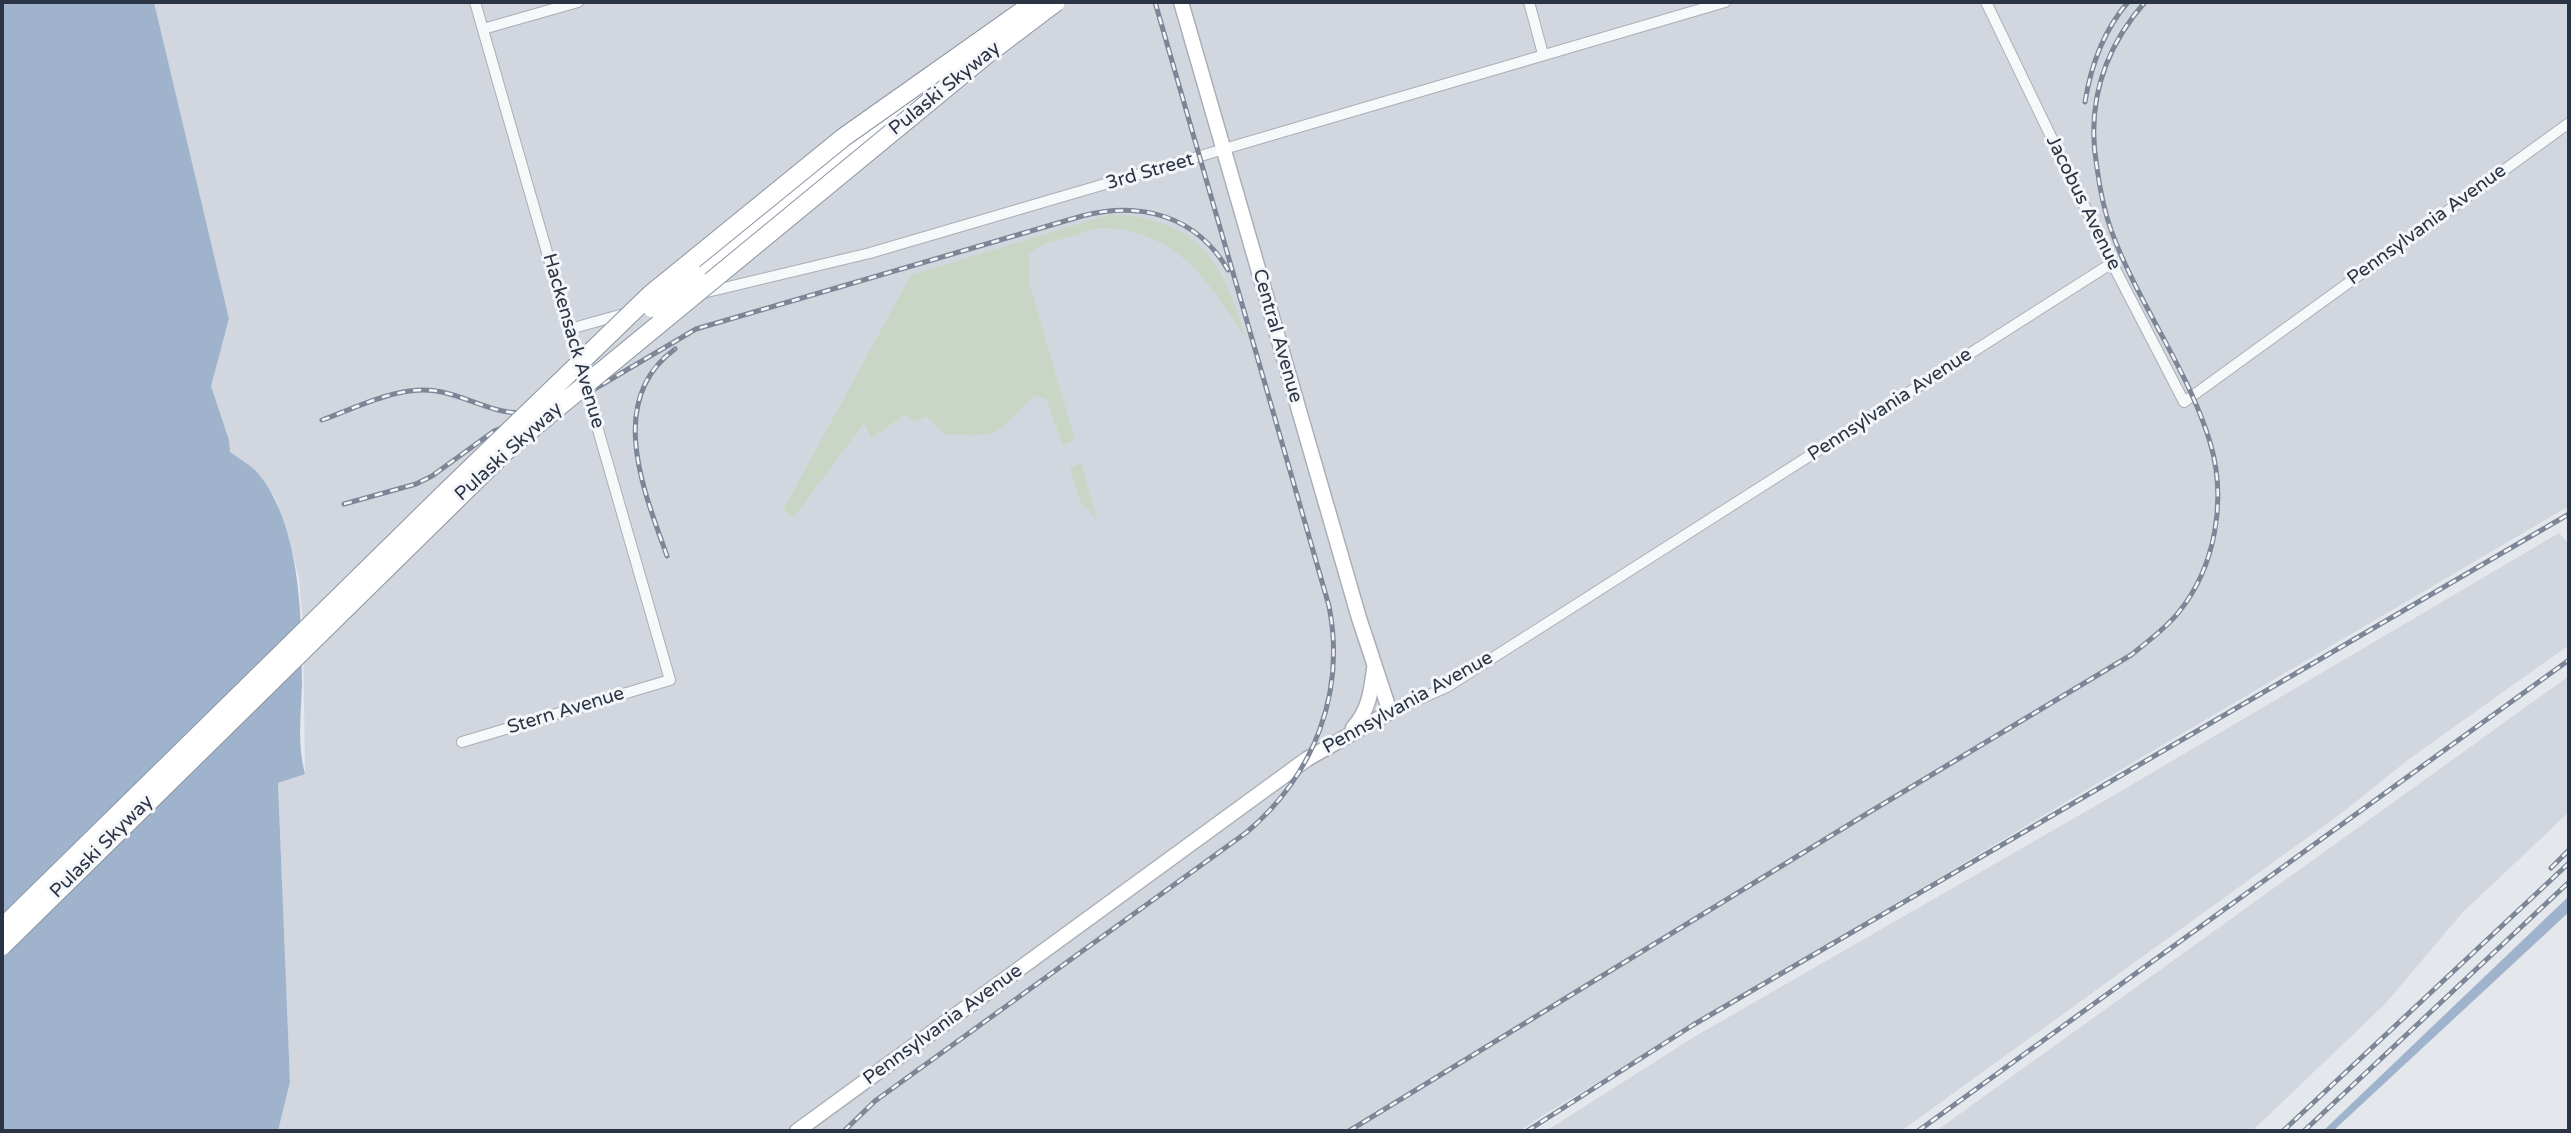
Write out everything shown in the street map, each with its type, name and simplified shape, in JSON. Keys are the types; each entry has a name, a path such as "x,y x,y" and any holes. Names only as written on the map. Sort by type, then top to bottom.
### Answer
{"highway":[{"name":"Pulaski Skyway","path":"2,928 546,394 660,286 812,161 1035,2"},
{"path":"546,394 869,135 1045,2"},
{"name":"Pulaski Skyway","path":"2,946 511,446 986,55 1056,2"},
{"path":"572,396 613,350 696,275"}],"main road":[{"name":"Central Avenue","path":"1181,2 1374,669 1390,712"},
{"name":"Central Avenue","path":"1344,737 1370,701 1374,669"},
{"name":"Pennsylvania Avenue","path":"797,1131 1307,759 1390,712"}],"street":[{"name":"Hackensack Avenue","path":"475,2 670,680"},
{"path":"483,29 578,2"},
{"path":"1529,2 1543,54"},
{"name":"3rd Street","path":"570,329 701,293 870,253 1725,2"},
{"name":"Jacobus Avenue","path":"1986,2 2112,263 2183,402"},
{"name":"Pennsylvania Avenue","path":"2183,402 2569,123"},
{"name":"Pennsylvania Avenue","path":"1390,712 1458,680 2112,263"},
{"name":"Stern Avenue","path":"462,742 670,680"}],"shaded area":[{"path":"154,2 2569,2 2569,506 2064,803 1519,1131 278,1131 290,1082 278,783 305,774 303,623 299,578 275,497 255,470 229,453 229,440 210,384 229,322"},
{"path":"2559,533 2569,541 2569,645 1901,1131 1546,1131 1694,1037 2104,801"},
{"path":"2569,676 2569,812 2462,913 2385,1004 2252,1131 1936,1131"}],"green space":[{"path":"1111,214 1166,225 1186,235 1203,249 1227,287 1246,339 1205,280 1173,250 1153,239 1131,232 1101,228 1044,244 1029,254 1029,283 1075,440 1063,445 1046,399 1034,396 1003,426 987,434 944,434 926,416 916,422 905,415 871,438 864,423 794,517 783,510 911,275"},
{"path":"1081,463 1097,520 1080,501 1070,468"}],"water":[{"path":"2,2 154,2 229,319 211,386 229,440 230,452 256,471 271,492 290,543 299,601 302,657 300,740 305,774 278,783 290,1082 278,1131 2,1131"},
{"path":"2569,896 2569,912 2333,1131 2323,1131"}],"railway":[{"path":"844,1131 875,1101 1247,832 1290,785 1307,758 1320,730 1328,701 1333,670 1329,606 1155,2"},
{"path":"2085,102 2100,49 2112,24 2128,2"},
{"path":"1349,1131 2131,655 2156,635 2191,595 2201,575 2215,532 2218,486 2215,464 2210,442 2189,388 2135,284 2111,230 2101,192 2094,145 2096,100 2108,59 2130,20 2145,2"},
{"path":"344,504 416,484 432,476 494,431 586,394 696,329 1082,216 1125,210 1165,217 1200,236 1228,270"},
{"path":"667,556 641,475 636,447 636,420 641,394 654,370 675,349"},
{"path":"322,420 396,393 427,390 503,411 525,413"},
{"path":"1527,1131 1693,1025 2569,514"},
{"path":"1918,1131 2569,660"},
{"path":"2551,868 2569,850"},
{"path":"2283,1131 2569,863"},
{"path":"2304,1131 2569,882"}]}
